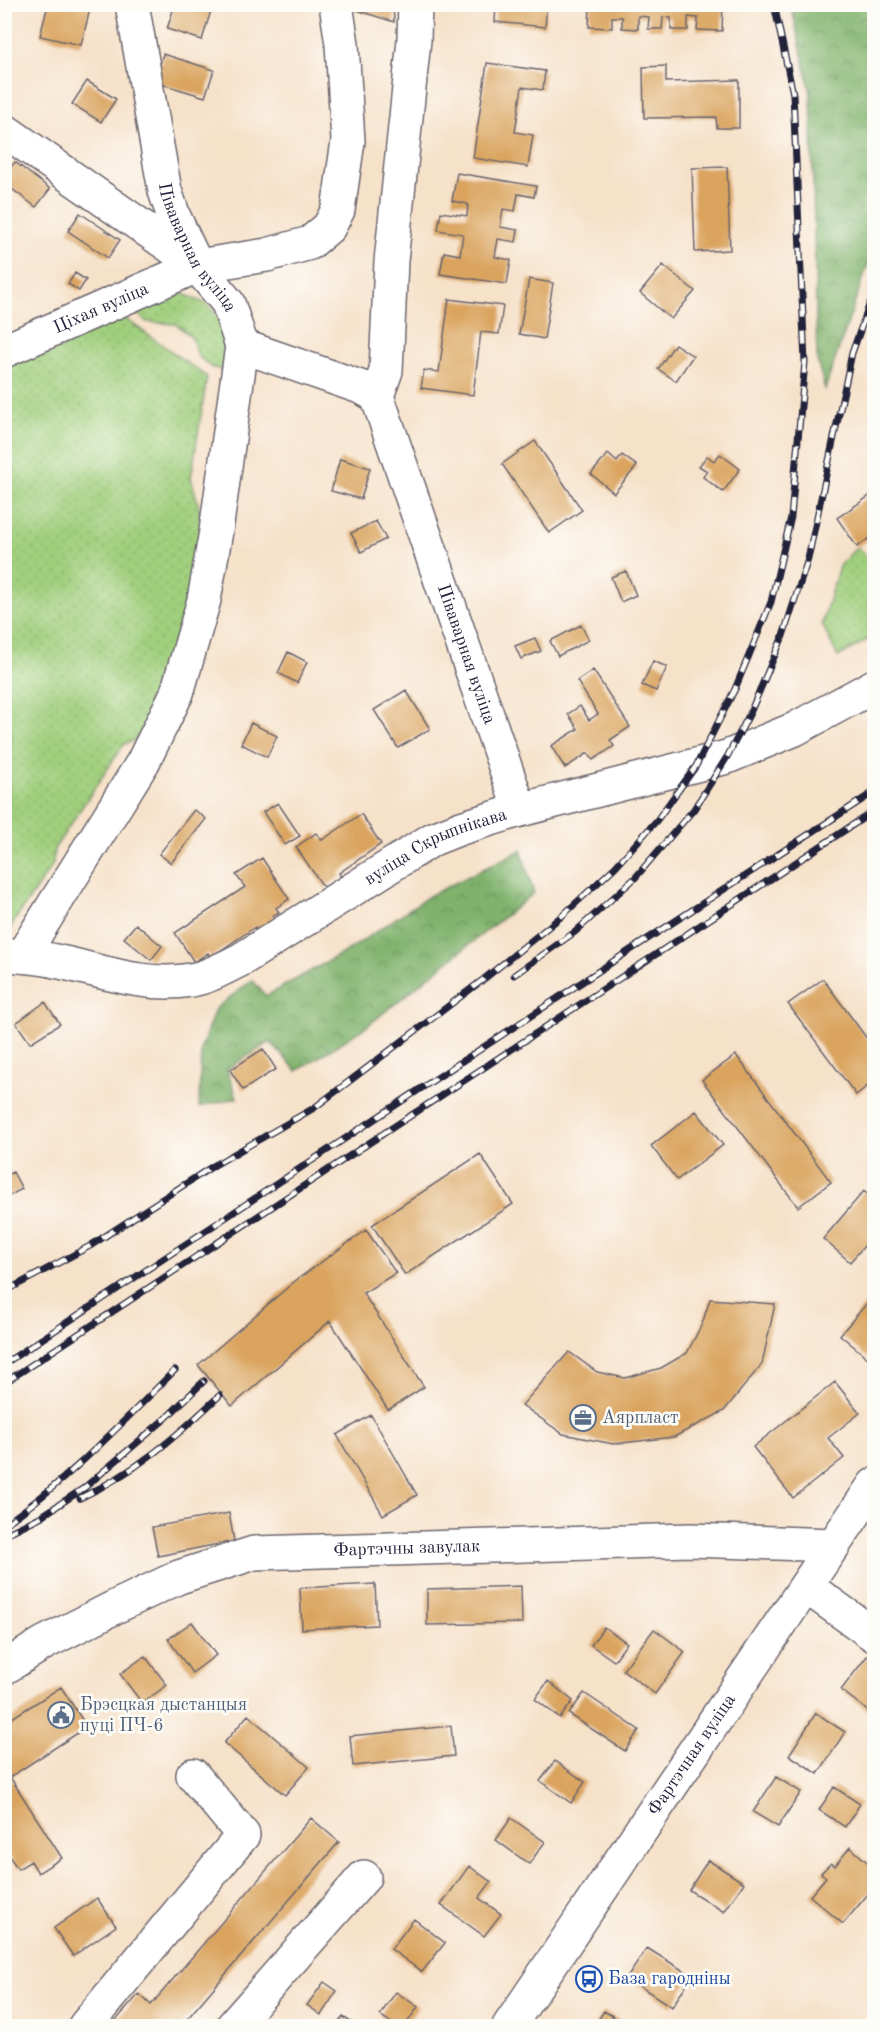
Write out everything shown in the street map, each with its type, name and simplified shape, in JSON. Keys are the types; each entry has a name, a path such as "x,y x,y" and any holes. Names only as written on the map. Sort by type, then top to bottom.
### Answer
{"street":[{"name":"Піваварная вуліца","path":"132,4 165,191 174,217 198,266 228,303 242,346"},
{"name":"Ціхая вуліца","path":"4,351 198,266 267,255 310,243 329,227 338,210 348,141 342,44 336,4"},
{"path":"13,955 143,762 177,693 204,600 242,346 363,388 377,396 386,371 391,261 414,40 415,4"},
{"path":"4,130 198,266"},
{"name":"Піваварная вуліца","path":"377,396 520,810"},
{"name":"вуліца Скрыпнікава","path":"13,955 53,960 142,982 168,983 193,980 218,972 242,959 433,839 520,810 727,757 795,729 874,686"},
{"name":"Фартэчная вуліца","path":"509,2026 874,1485"},
{"name":"Фартэчны завулак","path":"4,1668 44,1643 168,1582 254,1553 690,1540 834,1545"},
{"path":"807,1587 874,1635"},
{"path":"85,2026 243,1835 193,1776"},
{"path":"233,2026 364,1877"}],"green space":[{"path":"791,5 874,5 874,252 825,389 817,360 811,94"},
{"path":"181,293 207,304 222,322 230,340 225,371 211,367 199,357 191,337 176,324 147,322 128,306 155,294"},
{"path":"119,314 207,377 191,478 206,533 201,572 144,737 124,744 54,849 53,864 9,929 5,930 5,844 11,732 4,717 4,363"},
{"path":"857,547 874,564 874,636 838,657 822,624 839,566"},
{"path":"5,717 11,732 5,844"},
{"path":"521,850 534,893 366,1027 297,1071 270,1042 227,1069 237,1098 199,1107 201,1048 215,1009 252,980 266,996 350,949 429,896"}],"building":[{"path":"175,4 213,4 202,40 167,29"},
{"path":"349,4 393,4 394,22 350,8"},
{"path":"496,4 547,5 545,27 495,22"},
{"path":"590,4 723,4 722,31 697,30 698,18 688,17 688,30 671,30 671,18 663,17 662,29 648,29 649,17 638,16 638,29 622,28 622,17 612,17 612,28 589,27"},
{"path":"48,5 91,5 81,45 40,36"},
{"path":"163,54 214,70 205,97 155,82"},
{"path":"487,63 545,71 543,90 522,87 515,132 533,135 528,167 473,158"},
{"path":"666,66 666,82 739,80 739,128 717,128 716,117 644,118 643,67"},
{"path":"87,81 116,99 101,122 72,104"},
{"path":"15,162 50,189 36,207 4,183 4,175"},
{"path":"727,167 730,250 695,252 692,168"},
{"path":"457,173 536,186 534,197 518,194 515,211 503,209 500,227 518,230 516,242 498,239 495,257 511,260 507,284 440,274 444,252 460,255 463,234 438,230 441,212 467,216 468,204 452,201"},
{"path":"80,213 120,240 108,258 68,231"},
{"path":"663,265 695,291 671,319 640,293"},
{"path":"75,273 86,280 79,291 68,284"},
{"path":"529,279 553,283 544,339 519,334"},
{"path":"449,299 503,306 499,334 481,332 473,395 421,388 424,370 439,372"},
{"path":"675,344 693,356 676,381 658,369"},
{"path":"535,441 582,510 549,533 502,464"},
{"path":"608,454 617,462 622,455 637,466 614,493 591,474"},
{"path":"720,454 740,469 723,492 703,477 707,471 699,466 707,456 714,461"},
{"path":"340,459 370,468 361,499 331,491"},
{"path":"874,493 874,535 857,547 837,518"},
{"path":"376,521 386,539 361,552 351,533"},
{"path":"626,571 636,595 621,602 611,577"},
{"path":"581,625 589,640 558,656 550,641"},
{"path":"535,638 541,651 521,659 515,646"},
{"path":"288,652 307,662 297,683 278,673"},
{"path":"653,661 667,667 656,691 642,685"},
{"path":"593,670 630,727 610,740 614,746 593,760 588,753 565,768 551,746 578,729 568,714 580,706 589,720 598,714 577,681"},
{"path":"406,690 430,729 398,748 374,710"},
{"path":"251,723 277,736 267,757 241,744"},
{"path":"278,803 300,836 285,845 263,812"},
{"path":"194,810 206,819 171,863 159,854"},
{"path":"361,814 381,844 339,873 341,876 324,888 296,847 316,833 322,840"},
{"path":"262,858 289,899 276,908 279,912 272,916 277,924 260,935 255,927 211,957 208,953 194,962 175,933 245,887 236,875"},
{"path":"136,924 162,946 151,960 124,938"},
{"path":"823,979 874,1048 874,1081 856,1095 788,1004"},
{"path":"45,1002 60,1024 30,1043 16,1023"},
{"path":"263,1049 276,1069 243,1090 230,1070"},
{"path":"736,1055 831,1182 798,1207 702,1080"},
{"path":"696,1111 723,1145 677,1180 651,1146"},
{"path":"480,1154 513,1204 405,1275 372,1225"},
{"path":"13,1172 22,1189 5,1198 5,1176"},
{"path":"864,1191 874,1200 874,1254 865,1245 850,1262 823,1239"},
{"path":"366,1230 396,1273 363,1293 424,1387 388,1410 330,1321 232,1406 198,1365 295,1281"},
{"path":"873,1296 874,1353 869,1359 840,1335"},
{"path":"710,1299 775,1304 762,1364 724,1411 674,1437 613,1444 563,1434 522,1405 569,1352 597,1372 625,1378 661,1368 687,1353 702,1324"},
{"path":"835,1382 860,1413 828,1438 844,1458 793,1498 753,1447"},
{"path":"371,1415 417,1495 383,1515 337,1435"},
{"path":"229,1513 234,1541 158,1556 152,1527"},
{"path":"375,1584 377,1625 302,1629 300,1588"},
{"path":"521,1586 522,1623 427,1625 427,1589"},
{"path":"192,1622 216,1655 192,1673 168,1639"},
{"path":"604,1627 627,1643 614,1661 591,1645"},
{"path":"654,1629 685,1652 655,1694 623,1670"},
{"path":"145,1656 167,1685 142,1703 120,1674"},
{"path":"867,1656 874,1661 874,1709 871,1713 841,1690"},
{"path":"548,1681 573,1701 560,1718 535,1699"},
{"path":"61,1687 87,1727 10,1777 62,1858 38,1873 31,1861 18,1869 4,1849 4,1723"},
{"path":"584,1693 639,1730 625,1751 569,1714"},
{"path":"816,1713 845,1732 818,1774 789,1755"},
{"path":"248,1715 309,1767 285,1795 224,1743"},
{"path":"451,1726 454,1756 353,1766 350,1736"},
{"path":"555,1761 585,1782 571,1803 540,1781"},
{"path":"776,1777 801,1792 778,1827 753,1812"},
{"path":"834,1787 860,1804 845,1827 819,1810"},
{"path":"311,1818 339,1842 181,2026 111,2026 139,1994 151,2005"},
{"path":"511,1818 545,1842 529,1864 496,1840"},
{"path":"850,1847 874,1868 874,1887 843,1924 810,1896 826,1877 821,1873 831,1863 835,1866"},
{"path":"708,1860 744,1883 724,1912 689,1890"},
{"path":"469,1866 491,1882 479,1898 501,1914 484,1936 441,1905"},
{"path":"97,1898 116,1926 73,1956 54,1928"},
{"path":"414,1919 445,1943 422,1972 391,1949"},
{"path":"647,1948 692,1976 672,2007 627,1978"},
{"path":"324,1982 337,1991 321,2015 307,2005"},
{"path":"396,1992 418,2007 405,2026 396,2026 380,2015"},
{"path":"604,2011 629,2026 594,2026"},
{"path":"343,2017 357,2026 336,2026"}],"railway":[{"path":"4,1292 90,1246 213,1166 314,1108 484,979 563,915 615,867 657,820 696,766 735,689 771,602 791,517 805,362 793,94 774,4"},
{"path":"514,975 575,932 635,878 694,809 727,757 750,713 783,636 808,559 852,353 874,292"},
{"path":"4,1364 874,792"},
{"path":"4,1383 874,811"},
{"path":"4,1525 28,1508 72,1470 175,1370"},
{"path":"4,1535 42,1516 84,1488 166,1418 204,1381"},
{"path":"80,1498 137,1465 220,1395"}],"place":[{"name":"Аярпласт","path":"583,1418"},
{"name":"Брэсцкая дыстанцыя пуці ПЧ-6","path":"61,1715"},
{"name":"База гародніны","path":"589,1979"}]}
